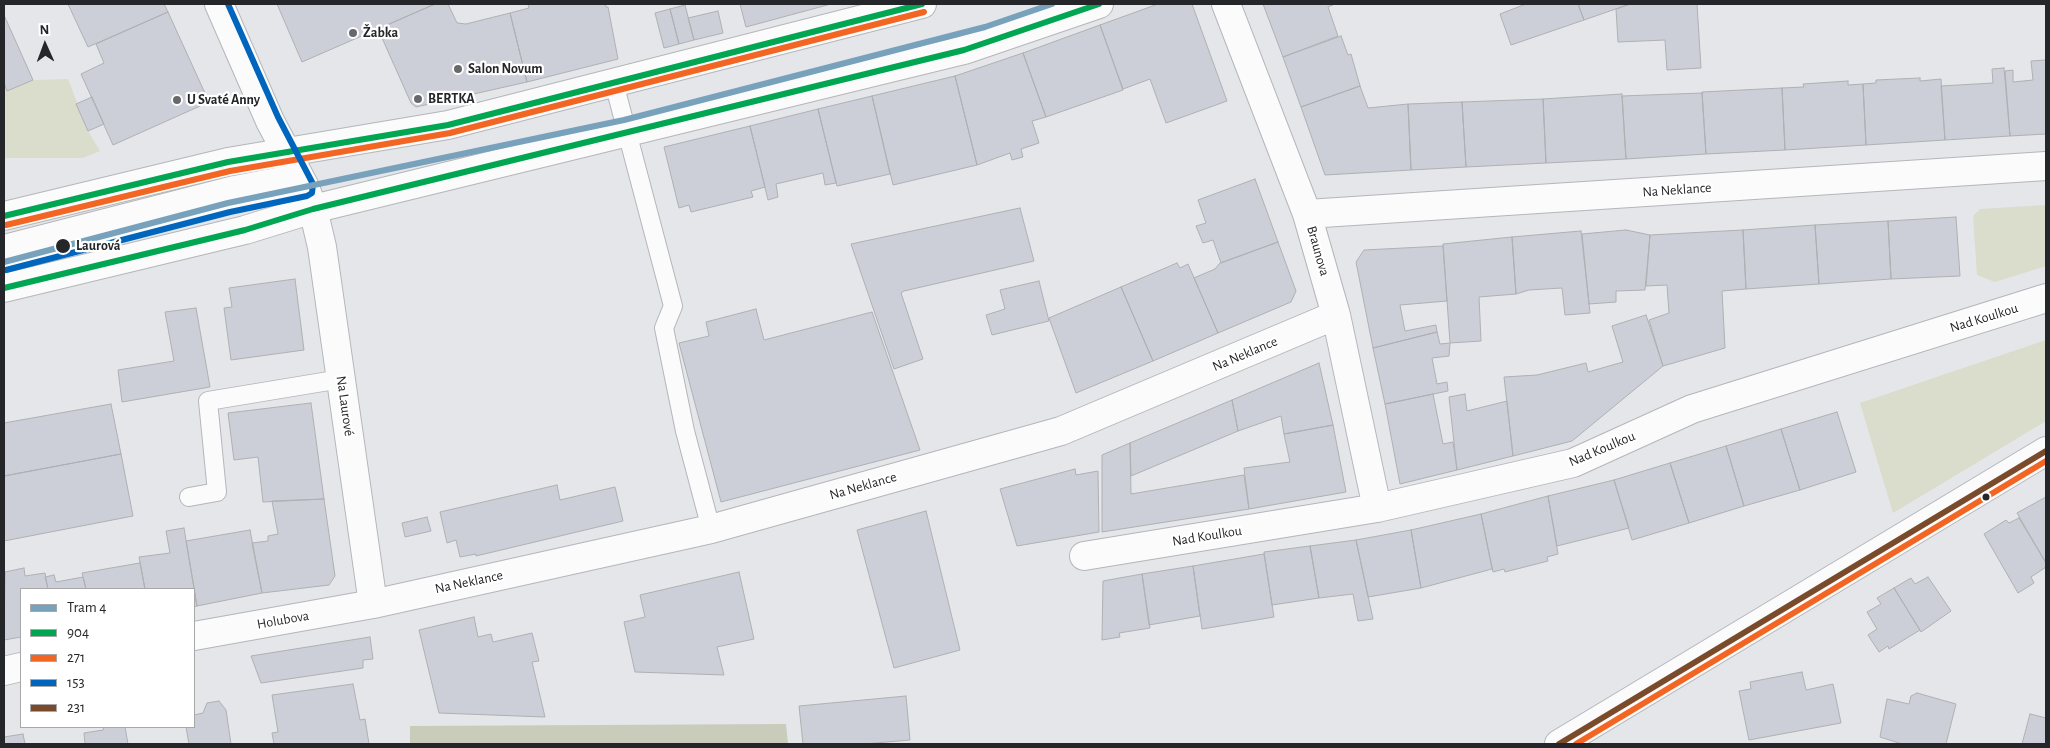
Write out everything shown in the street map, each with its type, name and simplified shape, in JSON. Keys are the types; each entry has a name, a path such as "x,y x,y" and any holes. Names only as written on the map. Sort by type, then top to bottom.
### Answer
{"street":[{"name":"Na Laurové","path":"219,4 270,121 300,180 322,247 373,604"},
{"path":"4,288 245,230 300,180 448,125 922,4"},
{"path":"4,216 228,162 300,180 628,133 964,50 1099,4"},
{"name":"Braunova","path":"1226,4 1307,214 1336,316 1377,508"},
{"name":"Na Neklance","path":"1307,214 2046,166"},
{"name":"Nad Koulkou","path":"1084,556 1377,508 1573,463 1692,409 2046,298"},
{"name":"Na Neklance","path":"373,604 712,529 1061,431 1336,316"},
{"path":"1559,744 2046,451"},
{"name":"Holubova","path":"195,636 373,604"},
{"path":"4,671 20,667"}],"lane":[{"path":"614,83 673,306 664,328 685,431 712,529"},
{"path":"4,244 234,185 300,180"},
{"path":"4,262 219,206 300,180"},
{"path":"189,497 217,492 208,401 341,379"}],"green space":[{"path":"68,79 88,131 100,151 83,158 4,158 4,83 8,90 33,80"},
{"path":"2046,205 2046,266 1995,282 1977,275 1973,216 1980,209"},
{"path":"2046,340 2046,421 1893,513 1860,403"},
{"path":"786,724 788,744 410,744 410,726"}],"building":[{"path":"68,4 164,4 168,12 88,47"},
{"path":"277,4 435,4 302,62"},
{"path":"435,4 448,4 457,23 466,24 510,13 527,82 416,107 411,103 378,29"},
{"path":"528,4 605,4 608,7 618,59 527,82 510,13 529,8"},
{"path":"740,4 831,4 746,27"},
{"path":"1158,4 1192,4 1227,101 1166,123 1150,79 1123,89 1100,25"},
{"path":"1263,4 1335,4 1328,7 1338,36 1283,57"},
{"path":"1526,4 1578,4 1584,20 1511,45 1500,14"},
{"path":"1578,4 1630,4 1584,20"},
{"path":"1630,4 1697,4 1701,68 1667,70 1665,40 1618,42 1616,9"},
{"path":"685,5 694,40 679,44 670,9"},
{"path":"670,9 679,44 664,48 655,13"},
{"path":"718,11 723,33 694,40 688,18"},
{"path":"168,12 209,102 113,145 81,74 104,63 96,44"},
{"path":"4,15 33,80 7,91 4,83"},
{"path":"1100,25 1123,90 1046,117 1023,53"},
{"path":"1341,36 1348,55 1351,54 1360,86 1301,107 1283,57"},
{"path":"1023,53 1046,117 1032,121 1039,143 1021,149 1023,157 1012,160 1010,153 977,165 955,76"},
{"path":"2046,60 2046,134 2010,136 2005,71 2013,70 2013,82 2033,80 2031,61"},
{"path":"2004,68 2010,136 1945,140 1941,86 1993,83 1992,69"},
{"path":"955,76 977,165 893,185 872,96"},
{"path":"1920,78 1920,81 1941,79 1945,140 1866,145 1863,84 1876,83 1876,80"},
{"path":"1848,81 1848,85 1863,84 1866,145 1785,150 1782,88 1804,87 1803,84"},
{"path":"1360,86 1368,108 1408,104 1411,170 1325,175 1301,107"},
{"path":"1782,88 1785,150 1706,154 1702,92"},
{"path":"1702,93 1706,154 1626,159 1622,96"},
{"path":"1622,94 1626,159 1546,163 1543,99"},
{"path":"872,96 890,174 837,186 818,109"},
{"path":"92,97 104,124 88,131 76,104"},
{"path":"1543,99 1546,163 1466,167 1462,102"},
{"path":"1462,102 1466,167 1411,170 1408,104"},
{"path":"818,109 836,183 825,185 823,173 776,184 778,197 768,200 750,126"},
{"path":"750,126 765,187 751,191 753,197 691,212 689,205 679,208 664,147"},
{"path":"1255,179 1278,242 1221,263 1213,240 1203,243 1196,226 1206,223 1198,200"},
{"path":"1020,208 1034,261 901,293 923,359 894,369 851,244"},
{"path":"1956,217 1960,276 1891,279 1888,221"},
{"path":"1888,221 1891,279 1819,284 1815,225"},
{"path":"1815,225 1819,284 1746,289 1743,230"},
{"path":"1626,230 1650,235 1645,290 1616,291 1616,302 1589,304 1582,234"},
{"path":"1743,230 1746,289 1722,291 1725,348 1663,366 1649,320 1669,313 1667,285 1646,286 1650,235"},
{"path":"1581,231 1590,313 1565,315 1562,288 1529,290 1516,294 1512,237"},
{"path":"1512,237 1516,294 1479,297 1481,341 1450,343 1443,244"},
{"path":"1278,242 1296,291 1291,302 1218,333 1194,278 1215,269 1220,263"},
{"path":"1443,246 1447,301 1400,305 1405,331 1436,325 1437,332 1373,348 1356,262 1364,250"},
{"path":"1177,263 1180,268 1188,264 1218,333 1153,361 1121,287"},
{"path":"295,279 304,350 231,360 224,308 232,307 229,288"},
{"path":"1039,281 1049,321 992,335 986,315 1005,309 1000,290"},
{"path":"1121,287 1153,361 1076,393 1049,318"},
{"path":"196,308 210,387 122,402 118,370 174,361 165,312"},
{"path":"756,309 764,340 872,312 920,450 721,502 679,343 709,336 706,322"},
{"path":"1646,315 1663,366 1572,441 1513,456 1504,377 1537,375 1586,363 1588,372 1623,362 1612,326"},
{"path":"1437,332 1440,344 1450,343 1449,356 1432,358 1437,384 1447,382 1448,391 1385,404 1373,348"},
{"path":"1319,363 1333,425 1284,434 1281,416 1238,431 1232,400"},
{"path":"1433,394 1443,444 1453,442 1457,470 1400,484 1385,404"},
{"path":"1465,394 1467,411 1507,401 1513,456 1457,470 1449,397"},
{"path":"1232,400 1238,431 1131,476 1130,443"},
{"path":"311,403 324,499 263,502 258,457 234,460 228,413"},
{"path":"111,404 121,454 4,476 4,423"},
{"path":"1837,412 1856,472 1800,490 1781,429"},
{"path":"1333,425 1346,492 1249,509 1244,468 1290,462 1284,434"},
{"path":"1781,429 1800,490 1744,506 1726,446"},
{"path":"1130,443 1131,494 1244,475 1249,509 1102,532 1102,455"},
{"path":"1726,446 1744,506 1689,523 1670,463"},
{"path":"121,454 133,516 4,541 4,476"},
{"path":"1670,463 1689,523 1632,540 1614,480"},
{"path":"1075,469 1076,475 1098,471 1099,532 1017,546 1000,489"},
{"path":"1614,480 1629,528 1557,546 1548,496"},
{"path":"557,485 560,500 615,487 623,521 476,556 476,554 460,557 456,540 447,543 440,512"},
{"path":"1548,496 1558,554 1547,557 1548,561 1505,572 1504,569 1493,572 1481,514"},
{"path":"2046,497 2046,563 2017,513"},
{"path":"324,499 335,576 329,585 262,593 252,543 268,541 268,536 278,534 272,501"},
{"path":"926,511 960,650 894,668 857,530"},
{"path":"1481,514 1492,569 1421,588 1411,530"},
{"path":"427,517 431,531 405,537 402,523"},
{"path":"2019,518 2046,563 2046,567 2031,577 2034,583 2018,593 1984,534 2006,520 2009,523"},
{"path":"184,528 194,588 145,588 139,557 170,553 166,531"},
{"path":"250,530 262,593 197,606 186,541"},
{"path":"1411,530 1421,588 1368,597 1356,540"},
{"path":"1356,540 1373,619 1358,621 1353,594 1319,598 1310,546"},
{"path":"1310,546 1319,598 1272,605 1264,552"},
{"path":"1264,554 1274,617 1202,629 1193,566"},
{"path":"140,563 145,588 86,588 82,573"},
{"path":"1193,566 1200,616 1149,625 1142,574"},
{"path":"24,568 25,576 45,573 48,588 20,588 20,637 4,640 5,572"},
{"path":"739,572 754,639 717,647 724,675 635,672 624,622 645,617 640,595"},
{"path":"1142,574 1150,628 1119,633 1120,637 1102,640 1103,581"},
{"path":"54,575 56,582 83,577 86,588 48,588 45,577"},
{"path":"1928,577 1951,611 1921,632 1894,588 1911,578 1915,584"},
{"path":"1894,588 1920,630 1889,649 1888,646 1879,652 1868,635 1877,629 1867,612 1881,604 1877,598"},
{"path":"474,617 478,637 491,634 493,642 532,633 539,661 532,662 545,717 439,713 419,630"},
{"path":"370,637 373,659 363,660 363,668 261,683 251,656"},
{"path":"1802,672 1806,690 1833,684 1841,723 1749,740 1739,691 1751,689 1750,682"},
{"path":"353,684 360,720 365,719 369,744 274,744 272,733 278,732 272,695"},
{"path":"1917,693 1956,704 1946,744 1902,744 1880,737 1887,699 1909,704 1911,696"},
{"path":"906,696 910,740 864,744 803,744 799,706"},
{"path":"219,701 226,710 231,744 189,744 186,728 195,728 195,715 203,713 207,703"},
{"path":"2030,714 2046,718 2046,744 2022,744"},
{"path":"104,728 125,728 128,744 85,744 84,733 103,730"},
{"path":"23,734 25,744 4,744 4,737"}],"tram line":[{"name":"4","path":"4,262 228,203 624,120 985,27 1052,4"}],"transit line":[{"name":"153","path":"6,270 230,212 307,196 312,193 313,184 278,117 228,4"},
{"name":"904","path":"4,216 228,162 448,125 922,4"},
{"name":"904","path":"4,288 245,230 313,209 964,50 1099,4"},
{"name":"271","path":"6,225 230,171 450,133 924,12"},
{"name":"231","path":"1559,744 2046,451"},
{"name":"271","path":"1576,744 2046,461"}],"place":[{"name":"Žabka","path":"353,33"},
{"name":"Salon Novum","path":"458,69"},
{"name":"BERTKA","path":"418,99"},
{"name":"U Svaté Anny","path":"177,100"},
{"name":"Laurová","path":"63,246"}]}
